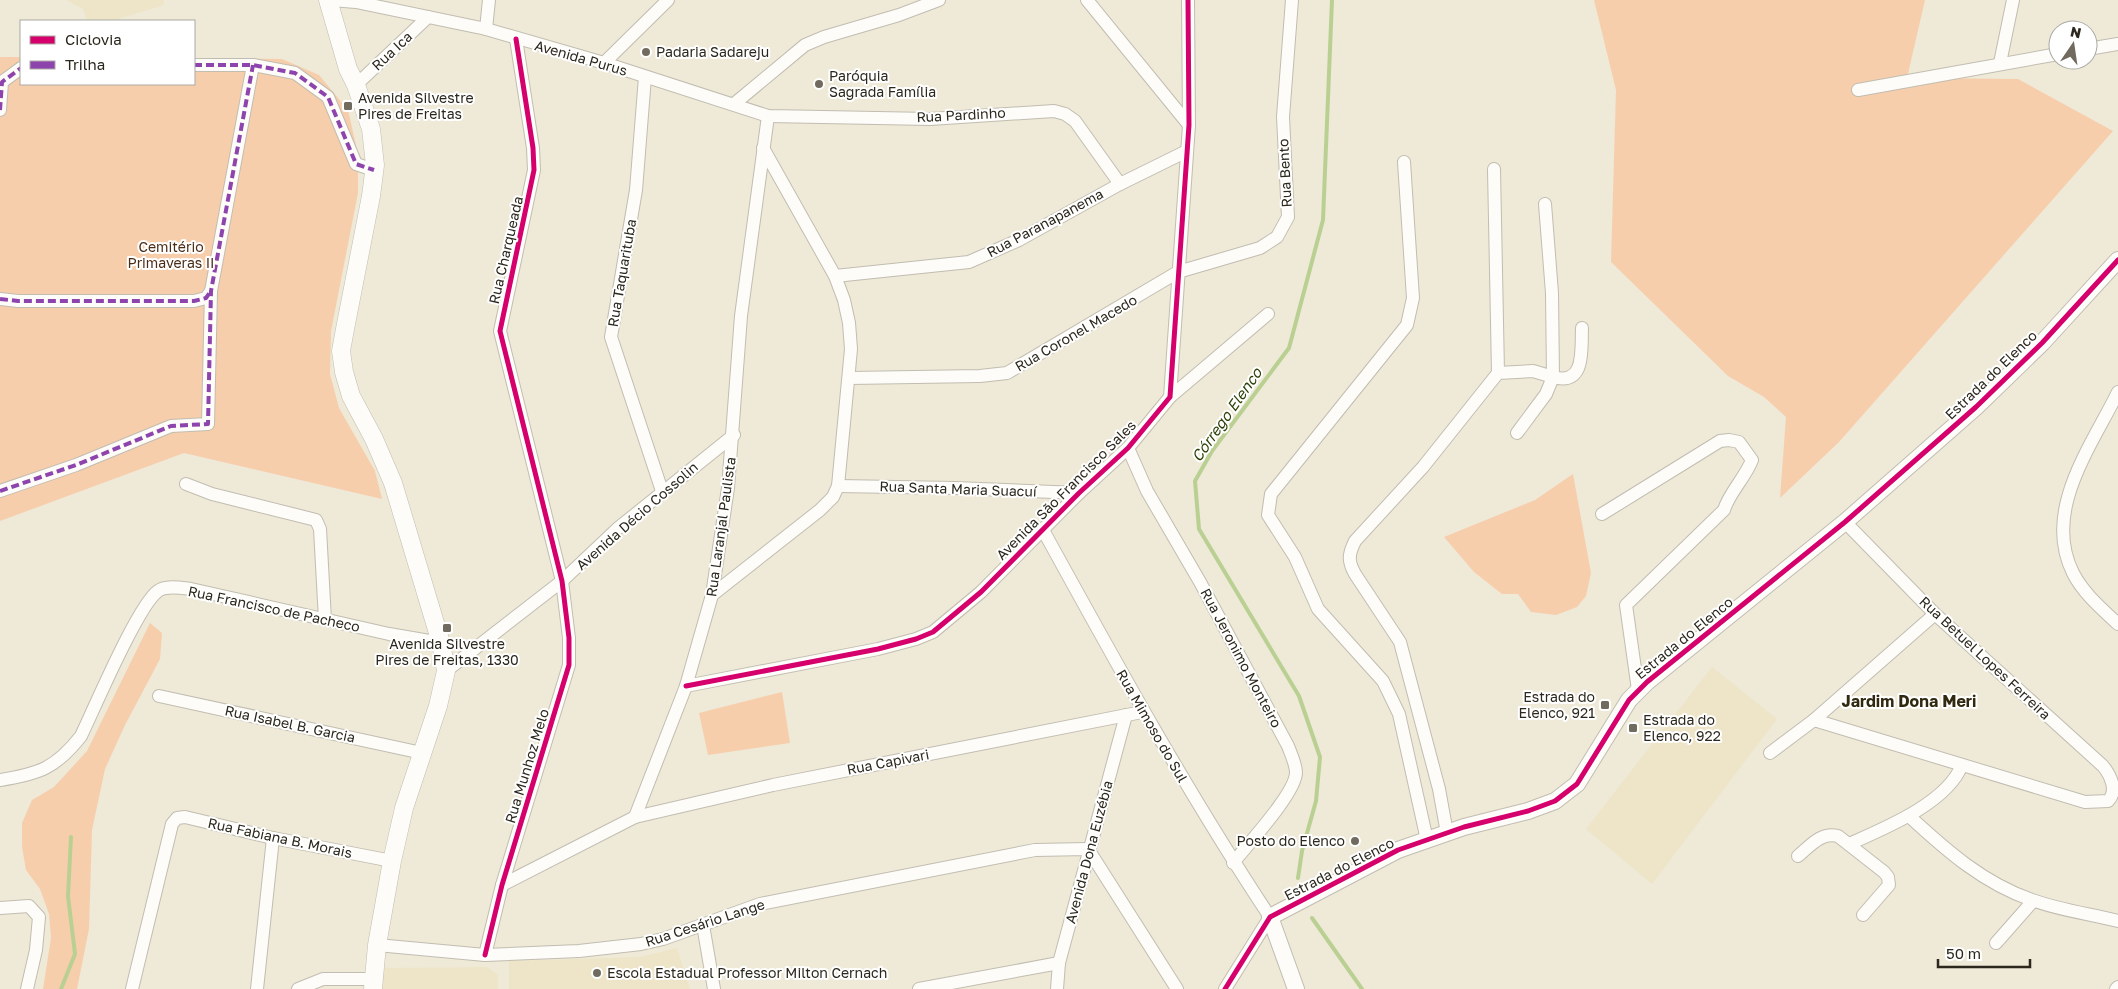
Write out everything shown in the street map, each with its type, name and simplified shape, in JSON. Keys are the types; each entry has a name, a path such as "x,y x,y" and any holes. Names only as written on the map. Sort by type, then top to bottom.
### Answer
{"main road":[{"path":"328,0 348,69 356,85 371,129 374,170 344,336 342,351 344,372 351,396 374,439 393,484 441,643 446,671 438,706 404,808 392,861 377,945 373,984"}],"street":[{"name":"Avenida Purus","path":"332,0 356,2 486,29 604,63 768,116"},
{"path":"486,29 489,0"},
{"path":"604,63 668,0"},
{"path":"734,104 806,45 824,37 899,15 939,0"},
{"path":"1087,0 1189,125"},
{"path":"1170,397 1189,125 1188,0"},
{"name":"Rua Bento","path":"1178,272 1260,248 1277,237 1284,227 1288,217 1282,117 1292,0"},
{"path":"2000,63 2013,0"},
{"name":"Rua Ica","path":"356,85 428,17"},
{"name":"Rua Charqueada","path":"516,39 532,140 534,170 500,331 562,581"},
{"path":"2098,47 2118,44"},
{"path":"1858,90 2048,56"},
{"path":"195,65 253,66 295,73 328,97 356,164 374,170"},
{"path":"0,492 76,465 157,430 170,426 208,424 211,292 253,66"},
{"path":"0,110 2,82 20,69"},
{"name":"Rua Taquarituba","path":"645,77 636,190 611,337 662,491"},
{"name":"Rua Pardinho","path":"768,116 930,118 1054,111 1066,114 1076,122 1120,184"},
{"name":"Rua Laranjal Paulista","path":"635,817 686,686 712,594 734,435 741,316 768,116"},
{"path":"712,594 820,510 832,497 838,486 851,349 849,323 844,300 835,276 763,148"},
{"name":"Rua Paranapanema","path":"835,276 969,262 1019,240 1120,184 1187,151"},
{"path":"1404,162 1412,298 1407,325 1271,494 1268,508 1271,522 1296,557 1318,609 1383,681 1399,714 1428,840"},
{"path":"1447,833 1439,788 1400,642 1354,574 1349,563 1348,554 1354,541 1423,467 1498,373 1494,169"},
{"path":"1517,433 1546,394 1553,377 1552,293 1545,204"},
{"name":"Estrada do Elenco","path":"1270,917 1398,850 1447,833 1528,811 1555,800 1577,784 1596,755 1616,718 1638,690 1844,522 1995,389 2042,343 2116,265"},
{"name":"Rua Coronel Macedo","path":"849,378 980,376 1007,373 1178,272"},
{"path":"0,299 18,301 194,301 206,298 211,292"},
{"name":"Avenida São Francisco Sales","path":"686,686 878,649 916,640 933,632 981,592 1079,493 1128,448 1170,397 1268,314"},
{"path":"1498,373 1533,371 1562,380 1571,376 1579,369 1581,361 1582,328"},
{"path":"2118,392 2066,500 2062,526 2064,552 2074,574 2091,598 2118,624"},
{"name":"Avenida Décio Cossolin","path":"446,671 562,581 616,529 734,435"},
{"path":"1602,514 1720,441 1740,442 1752,460 1747,474 1727,501 1724,510 1626,605 1638,690"},
{"name":"Rua Jeronimo Monteiro","path":"1128,448 1147,491 1200,582 1288,746 1294,761 1296,773 1293,784 1283,800 1233,862"},
{"path":"186,484 212,494 316,520 320,529 325,620"},
{"name":"Rua Santa Maria Suacuí","path":"838,486 1079,493"},
{"name":"Rua Betuel Lopes Ferreira","path":"1844,522 1935,614 2103,766 2117,788 2114,797 2103,802 2085,802 1962,765"},
{"name":"Rua Mimoso do Sul","path":"1043,530 1142,712 1233,862 1270,917"},
{"name":"Rua Munhoz Melo","path":"485,955 502,884 568,666 569,638 562,581"},
{"name":"Rua Francisco de Pacheco","path":"0,780 31,776 53,766 67,754 81,736 142,610 158,591 166,588 192,589 325,620 441,643"},
{"path":"1770,753 1814,720 1935,614"},
{"name":"Rua Isabel B. Garcia","path":"159,696 422,753"},
{"name":"Rua Capivari","path":"635,817 792,781 1142,712"},
{"name":"Avenida Dona Euzébia","path":"1057,989 1059,963 1088,849 1126,715"},
{"path":"1814,720 1962,765 1954,781 1909,816 1850,844"},
{"path":"1909,816 1951,855 1981,876 2005,889 2033,901 2118,921"},
{"name":"Rua Fabiana B. Morais","path":"133,988 172,824 177,818 184,817 273,838 392,861"},
{"path":"502,884 635,817"},
{"path":"1798,856 1826,834 1838,836 1888,877 1886,890 1863,915"},
{"path":"257,989 273,838"},
{"path":"1088,849 1177,989"},
{"name":"Rua Cesário Lange","path":"377,945 485,955 579,951 641,944 663,939 760,904 1035,850 1088,849"},
{"path":"1996,943 2033,901"},
{"path":"0,908 29,906 39,917 36,950 27,989"},
{"path":"1225,989 1270,917"},
{"path":"1270,917 1296,989"},
{"path":"703,925 714,989"},
{"path":"919,989 1059,963"},
{"path":"298,989 323,979 373,984"}],"shaded area":[{"path":"66,0 164,0 164,5 115,20 87,20 83,9"},
{"path":"1712,667 1777,719 1652,884 1586,829"},
{"name":"Escola Estadual Professor Milton Cernach","path":"677,948 690,989 509,989 509,961 640,957"},
{"path":"487,967 498,975 498,989 378,989 377,968"}],"green space":[{"path":"1594,0 1925,0 1907,78 2018,79 2113,131 1839,442 1780,498 1786,417 1764,397 1728,376 1611,262 1616,90"},
{"name":"Cemitério Primaveras II","path":"0,57 20,57 20,85 195,85 195,58 282,59 319,75 348,110 358,154 358,193 331,331 330,374 339,408 375,471 382,499 184,453 0,521"},
{"path":"1573,474 1591,573 1586,596 1577,607 1556,615 1531,612 1518,594 1502,594 1474,572 1444,537 1535,500"},
{"path":"150,623 162,633 160,659 125,725 105,769 92,830 89,929 77,989 43,989 51,938 49,914 40,889 26,870 22,847 22,823 32,800 54,787 87,751"},
{"path":"782,692 790,743 708,755 699,713"}],"waterway":[{"name":"Córrego Elenco","path":"1298,878 1302,851 1316,801 1320,757 1299,696 1199,529 1195,481 1212,451 1289,348 1323,220 1332,0"},
{"path":"61,989 75,954 68,896 71,837"},
{"path":"1312,918 1362,989"}],"marked path":[{"path":"195,65 253,65 295,73 328,97 356,164 374,170"},
{"path":"0,491 76,465 171,426 208,424 211,291 253,65"},
{"path":"0,110 2,82 20,69"},
{"path":"0,299 18,301 194,301 206,298 211,291"}],"cycle path":[{"path":"686,686 878,649 916,639 933,632 981,592 1079,493 1128,448 1170,397 1189,125 1188,0"},
{"path":"485,955 502,885 569,665 569,638 562,581 500,331 534,170 533,148 516,39"},
{"path":"1225,989 1270,917 1398,850 1464,827 1528,811 1555,801 1577,784 1629,700 1647,682 1845,522 1976,407 2042,343 2118,260"}],"place":[{"name":"Padaria Sadareju","path":"646,52"},
{"name":"Paróquia Sagrada Família","path":"819,84"},
{"name":"Avenida Silvestre Pires de Freitas","path":"348,106"},
{"name":"Avenida Silvestre Pires de Freitas, 1330","path":"447,628"},
{"name":"Estrada do Elenco, 921","path":"1605,705"},
{"name":"Estrada do Elenco, 922","path":"1633,728"},
{"name":"Posto do Elenco","path":"1355,841"},
{"name":"Escola Estadual Professor Milton Cernach","path":"597,973"}],"district":[{"name":"Jardim Dona Meri","path":"1909,701"}]}
